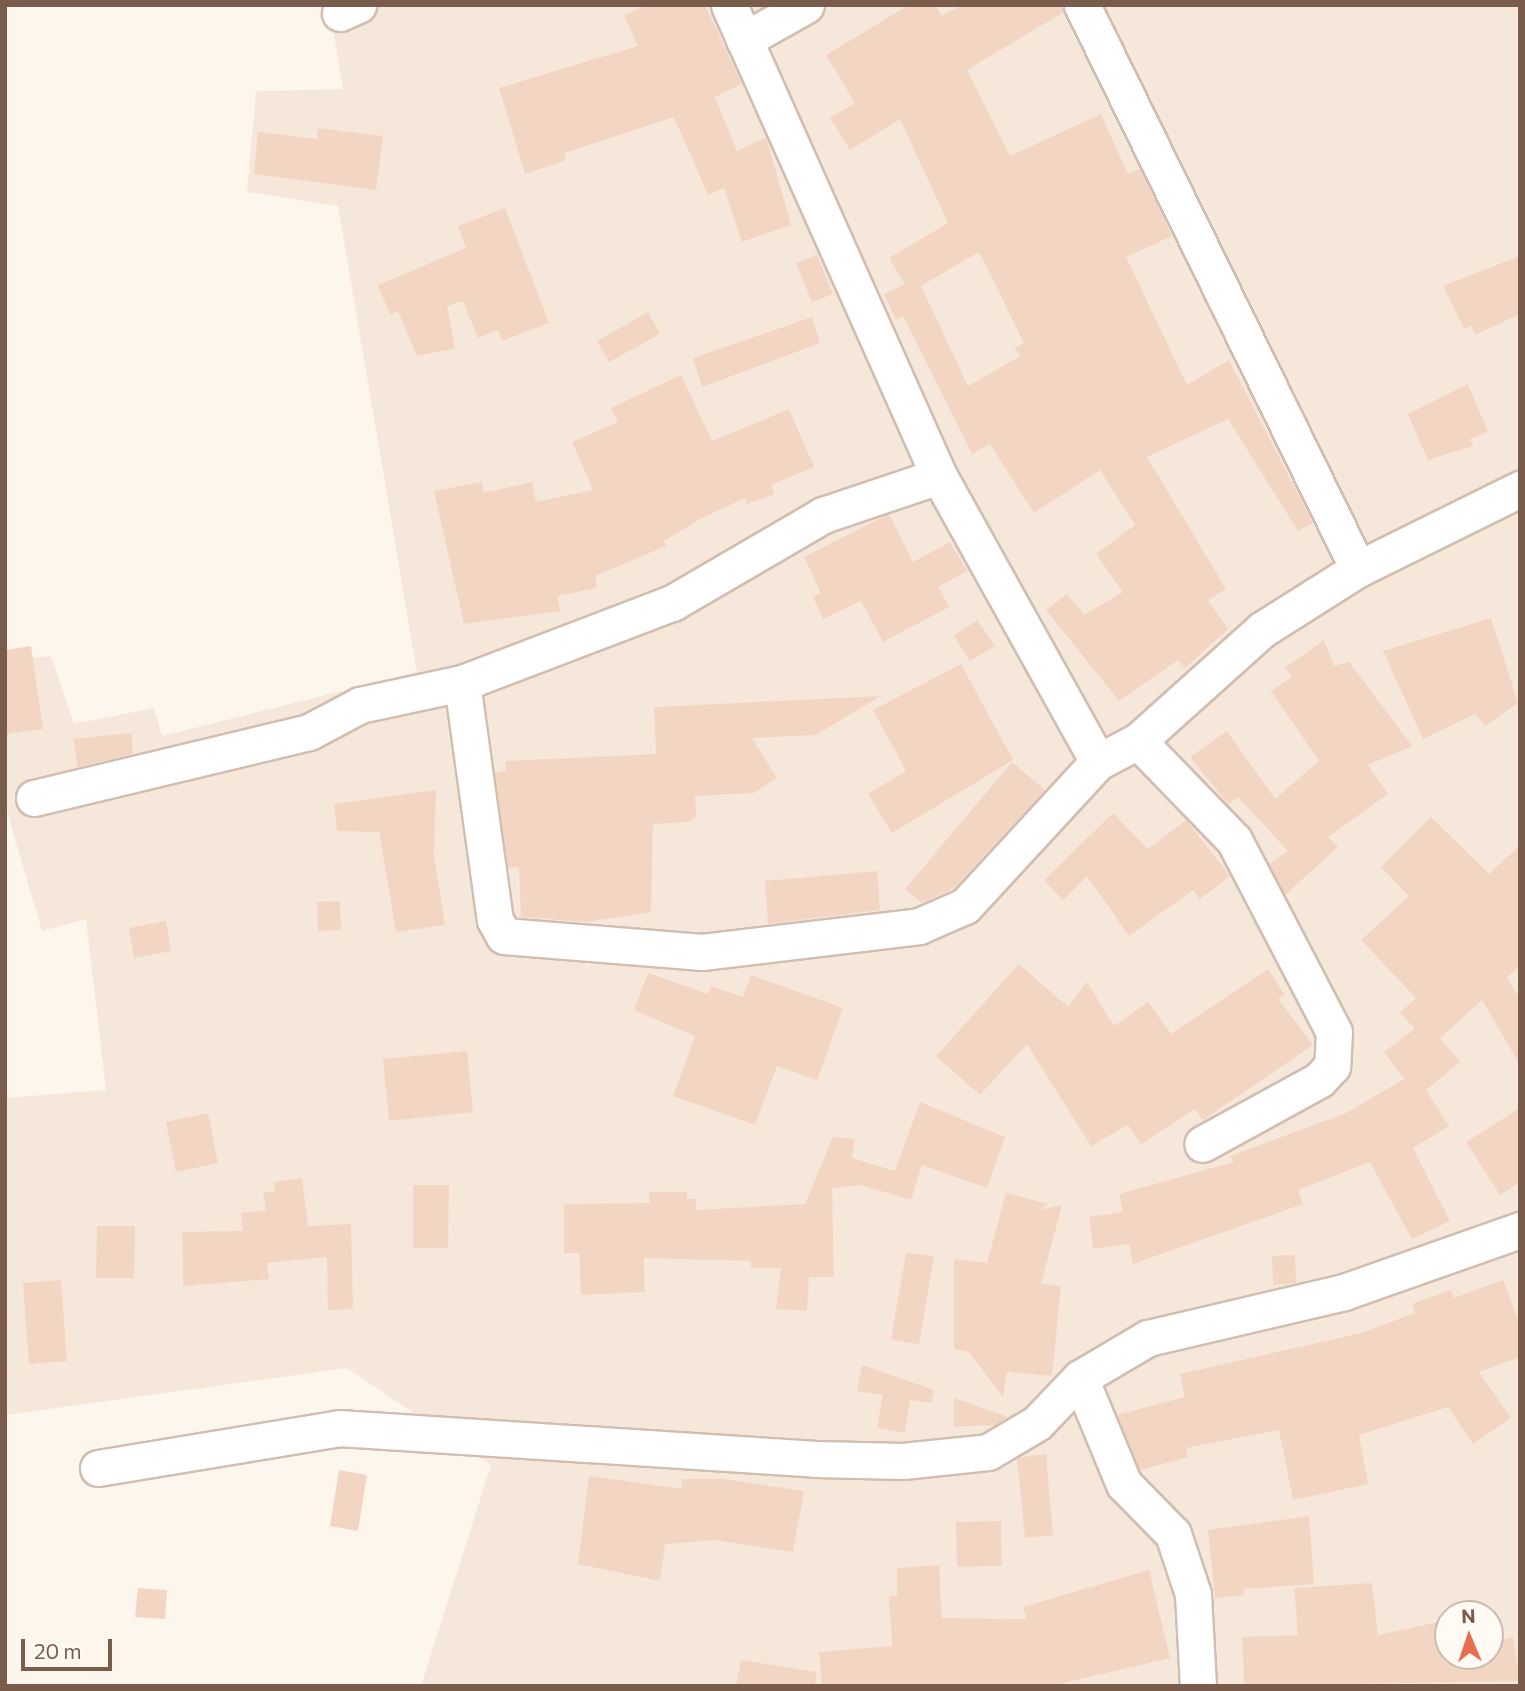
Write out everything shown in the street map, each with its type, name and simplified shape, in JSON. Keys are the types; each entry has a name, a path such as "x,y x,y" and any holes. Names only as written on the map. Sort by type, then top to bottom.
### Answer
{"street":[{"path":"729,5 939,476 1098,762"},
{"path":"744,40 806,5"},
{"path":"1082,5 1358,569"},
{"path":"34,798 309,732 360,705 463,683 672,603 823,515 939,476"},
{"path":"463,683 495,920 504,936 702,952 947,919 1098,762 1138,741 1263,629 1358,569 1520,489"},
{"path":"1138,741 1234,840 1334,1032 1332,1066 1319,1080 1202,1144"},
{"path":"98,1468 339,1428 903,1461 988,1452 1037,1423 1080,1377 1148,1338 1344,1292 1520,1230"},
{"path":"1080,1377 1124,1484 1173,1534 1193,1594 1198,1686"}],"shaded area":[{"path":"329,5 1520,5 1520,1686 421,1686 491,1465 347,1368 5,1415 5,1098 106,1090 86,919 42,931 5,801 5,660 51,656 74,724 154,708 162,736 417,672 338,206 247,192 256,91 343,89"}],"building":[{"path":"646,5 705,5 742,84 715,97 737,151 766,137 791,225 742,242 724,188 708,195 674,117 564,153 566,160 525,174 499,88 638,46 624,16"},
{"path":"909,5 935,5 942,16 962,5 1062,5 1064,12 967,70 1010,156 1101,114 1128,174 1140,169 1172,236 1126,257 1187,385 1229,360 1313,523 1298,531 1228,419 1147,457 1226,589 1208,600 1228,629 1185,668 1178,660 1119,701 1046,610 1067,594 1084,615 1123,592 1096,554 1135,525 1100,470 1034,513 990,444 972,454 903,316 896,320 884,294 905,284 889,258 948,223 900,119 850,150 830,118 855,103 826,55","holes":["979,252 1024,343 1015,348 1020,356 968,386 921,286"]},
{"path":"318,128 383,136 376,190 254,174 258,132 317,139"},
{"path":"505,208 549,323 502,341 498,330 478,338 463,301 447,306 455,348 417,356 398,311 390,315 378,285 466,248 458,226"},
{"path":"817,255 833,294 812,302 796,263"},
{"path":"1520,256 1520,314 1475,335 1471,326 1464,329 1443,286"},
{"path":"648,312 660,334 609,362 597,341"},
{"path":"812,317 820,343 702,387 693,358"},
{"path":"681,375 712,441 789,409 814,467 771,485 775,494 747,504 745,498 700,519 664,541 666,546 595,576 597,588 557,596 560,611 464,624 434,491 482,482 484,493 532,482 536,502 593,490 572,442 618,422 611,408"},
{"path":"1468,384 1488,432 1470,439 1473,446 1428,460 1408,414"},
{"path":"889,514 913,562 950,542 967,571 938,587 949,607 883,642 861,601 823,619 813,597 821,593 804,557"},
{"path":"1491,618 1518,703 1485,726 1475,714 1423,739 1383,651"},
{"path":"977,620 995,646 970,661 954,636"},
{"path":"1324,640 1334,666 1349,662 1412,746 1368,765 1388,794 1328,837 1338,847 1285,895 1269,864 1288,851 1238,797 1228,804 1190,757 1227,731 1275,799 1319,761 1271,691 1292,677 1285,668"},
{"path":"31,646 43,729 5,734 5,650"},
{"path":"961,664 1013,760 892,833 868,794 906,771 873,710"},
{"path":"881,696 816,735 752,738 777,778 754,793 695,796 696,816 688,822 653,824 651,912 586,922 521,917 519,867 508,868 495,772 506,771 506,761 656,754 654,707"},
{"path":"131,733 133,754 77,767 74,739"},
{"path":"1012,762 1045,790 953,889 922,903 905,889"},
{"path":"436,790 434,856 445,925 396,932 379,832 337,831 334,804"},
{"path":"1113,813 1148,849 1186,820 1230,876 1200,899 1193,890 1129,936 1087,876 1063,900 1044,880"},
{"path":"1431,817 1489,874 1520,845 1520,966 1507,977 1520,999 1520,1065 1482,1000 1440,1038 1460,1062 1426,1090 1449,1126 1413,1148 1450,1221 1412,1239 1370,1162 1298,1190 1303,1204 1133,1264 1129,1244 1093,1249 1089,1217 1123,1212 1119,1194 1234,1162 1230,1156 1346,1113 1404,1079 1384,1052 1415,1029 1400,1013 1416,998 1361,940 1409,896 1381,867"},
{"path":"877,871 880,910 768,924 765,881"},
{"path":"340,901 341,930 318,931 317,902"},
{"path":"166,921 171,951 134,958 129,928"},
{"path":"1019,964 1068,1007 1087,982 1114,1026 1148,1002 1171,1034 1268,969 1285,995 1278,999 1313,1045 1203,1120 1195,1109 1141,1144 1128,1125 1091,1146 1027,1044 980,1095 936,1056"},
{"path":"648,973 708,994 711,986 743,997 751,975 843,1008 817,1080 777,1066 755,1125 673,1096 695,1036 634,1010"},
{"path":"467,1051 473,1112 389,1121 383,1059"},
{"path":"920,1102 1005,1137 987,1188 922,1165 911,1200 861,1185 832,1188 834,1277 809,1277 807,1311 776,1309 781,1268 751,1268 751,1261 644,1258 645,1292 581,1295 579,1253 564,1253 564,1204 650,1203 649,1192 687,1192 687,1199 696,1199 696,1210 805,1204 833,1137 855,1139 852,1158 895,1171"},
{"path":"1520,1108 1520,1182 1500,1195 1466,1142"},
{"path":"208,1113 218,1163 176,1172 166,1122"},
{"path":"302,1178 308,1226 351,1224 353,1309 328,1310 327,1257 267,1263 269,1279 183,1286 182,1232 243,1231 241,1213 266,1210 263,1193 275,1191 274,1182"},
{"path":"413,1185 449,1185 448,1248 413,1248"},
{"path":"1006,1193 1048,1204 1039,1210 1062,1205 1041,1284 1061,1286 1052,1376 1007,1372 1003,1397 969,1352 954,1349 954,1259 987,1263"},
{"path":"97,1226 135,1226 134,1278 96,1278"},
{"path":"906,1253 934,1256 919,1344 891,1340"},
{"path":"1295,1255 1296,1283 1273,1285 1272,1256"},
{"path":"61,1280 67,1361 29,1364 23,1283"},
{"path":"1503,1280 1520,1324 1520,1357 1479,1372 1511,1418 1473,1444 1448,1407 1359,1435 1368,1484 1293,1500 1279,1430 1186,1448 1188,1457 1140,1470 1117,1415 1185,1397 1180,1374 1361,1333 1415,1313 1412,1304 1451,1290 1454,1298"},
{"path":"862,1365 934,1390 931,1403 910,1400 905,1433 877,1428 883,1395 857,1391"},
{"path":"954,1398 1008,1417 995,1425 954,1427"},
{"path":"1046,1454 1053,1535 1025,1538 1017,1458"},
{"path":"339,1470 367,1475 358,1531 330,1526"},
{"path":"589,1476 682,1489 682,1479 723,1479 804,1491 793,1552 715,1540 665,1544 660,1581 578,1564"},
{"path":"1309,1516 1314,1584 1243,1589 1244,1595 1215,1598 1208,1530"},
{"path":"1001,1521 1002,1566 957,1567 956,1522"},
{"path":"939,1565 942,1618 1027,1619 1023,1607 1149,1570 1170,1658 1051,1686 822,1686 819,1652 892,1646 889,1597 897,1596 897,1568"},
{"path":"1372,1583 1378,1635 1434,1623 1434,1670 1504,1670 1504,1639 1513,1637 1520,1681 1244,1686 1242,1637 1298,1635 1294,1588"},
{"path":"138,1588 167,1590 165,1619 135,1617"},
{"path":"741,1660 816,1672 815,1686 736,1686"}]}
